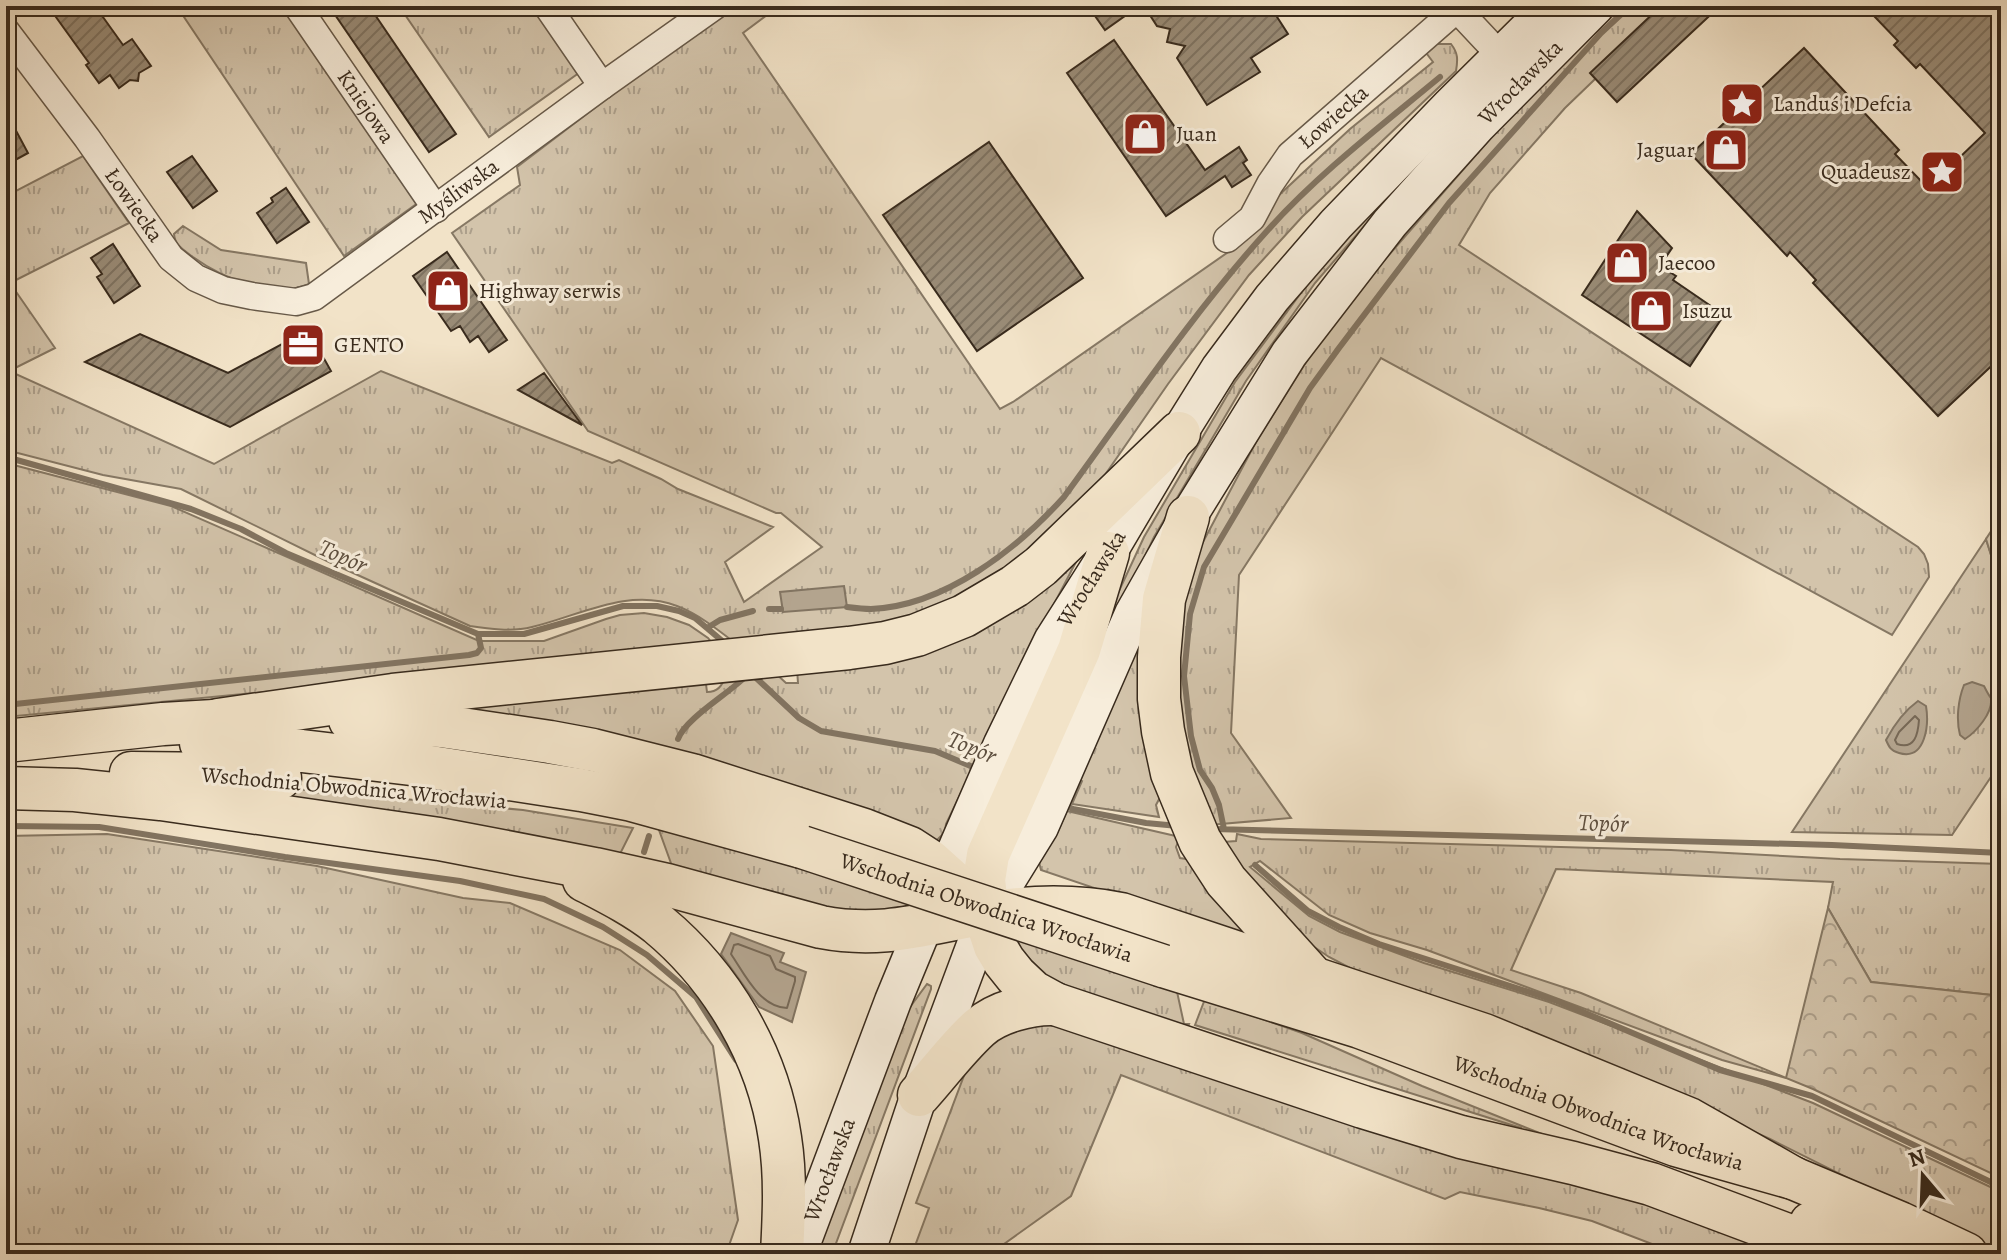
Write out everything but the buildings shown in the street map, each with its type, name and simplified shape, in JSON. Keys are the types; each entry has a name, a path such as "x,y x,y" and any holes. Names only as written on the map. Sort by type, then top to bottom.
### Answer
{"main road":[{"name":"Wrocławska","path":"1108,553 1219,369 1281,288 1336,224 1551,6"},
{"name":"Wrocławska","path":"1031,759 1133,614 1188,517 1289,354 1390,223 1478,125 1596,6"},
{"path":"21,739 218,720 393,695 798,654 885,643 917,635 964,616 1015,586 1041,566 1179,433"},
{"path":"1188,517 1164,599 1159,657 1159,699 1172,773 1193,825 1226,881 1313,977"},
{"path":"1108,553 1079,650 988,855 984,880 990,931 995,946 1016,976 1033,992 1055,1004 1461,1137 1651,1184 1838,1254"},
{"path":"218,720 393,722 497,734 593,750 692,775 864,830 910,848 930,861 987,913"},
{"name":"Wschodnia Obwodnica Wrocławia","path":"21,739 111,738 302,751 411,764 632,800 802,847 1163,966 1360,1027 1676,1145 1793,1178 1966,1254"},
{"name":"Wschodnia Obwodnica Wrocławia","path":"6,782 75,774 227,774 701,821"},
{"path":"6,788 75,790 161,799 439,839 667,885 847,932 872,933 987,913 1047,908 1091,908 1121,914 1484,1035 1689,1119 1793,1178"},
{"name":"Wrocławska","path":"798,1254 893,1001 945,875 1006,816"},
{"path":"540,858 629,903 656,923 688,950 736,1014 767,1081 780,1137 784,1175 782,1254"},
{"path":"866,1254 919,1095 987,913"},
{"name":"Wschodnia Obwodnica Wrocławia","path":"1225,986 1352,1045 1887,1254"},
{"path":"919,1095 981,1026 1024,1006 1055,1004"}],"street":[{"name":"Kniejowa","path":"297,6 436,209"},
{"path":"547,6 602,86"},
{"name":"Myśliwska","path":"314,297 715,6"},
{"path":"1456,7 1500,55"},
{"name":"Łowiecka","path":"1227,239 1252,218 1290,155 1456,7"},
{"name":"Łowiecka","path":"6,31 87,138 171,258 196,278 223,290 296,302 314,297"}],"green space":[{"path":"200,6 310,6 433,192 344,256 184,17"},
{"path":"399,6 538,6 583,70 489,137"},
{"path":"735,6 779,6 743,33 1000,409 1234,248 1277,197 1350,129 1433,62 1424,50 1435,44 1451,44 1457,63 1456,71 1302,217 1249,275 1100,482 1011,571 910,620 735,643 685,609 659,601 640,600 604,605 524,629 470,626 329,562 181,489 103,475 6,450 6,196 83,156 129,223 10,283 55,348 9,371 214,464 381,371 612,463 619,460 678,489 773,527 725,562 744,602 822,547 781,513 588,431 452,233 520,185 517,167"},
{"path":"1616,6 1671,6 1565,108 1490,193 1459,245 1918,547 1928,564 1929,577 1892,635 1381,358 1239,575 1231,733 1291,818 1209,825 1183,770 1169,659 1194,559 1257,440 1310,356 1368,279 1556,63"},
{"path":"1389,191 1392,194 1315,283 1246,381 1154,537 1085,694 1099,634 1144,537 1235,382 1315,274"},
{"path":"183,226 221,250 306,263 309,284 295,288 265,288 233,279 205,265 178,245 174,234"},
{"path":"6,463 171,506 479,641 544,641 620,615 644,613 689,625 708,638 716,648 6,717"},
{"path":"2001,516 2001,587 1986,539"},
{"path":"1986,539 2001,587 2001,762 1952,835 1792,832"},
{"path":"1077,560 1027,656 946,824 945,832 936,841 390,706 705,676 707,692 711,692 719,688 725,675 773,671 786,683 798,683 797,669"},
{"path":"1146,617 1164,790 1156,805 1159,817 1072,804 1082,781 1076,777"},
{"path":"196,780 523,810 633,828 620,854"},
{"path":"1067,811 1180,837 1176,847 1180,858 1193,860 1265,946 1041,870 1039,862 1051,834 1056,835"},
{"path":"659,830 746,845 913,904 904,912 847,917 672,866"},
{"path":"107,834 317,866 463,898 510,903 620,950 675,991 713,1046 738,1220 726,1254 6,1254 6,836"},
{"path":"1237,834 1261,839 1671,850 2001,864 2001,996 1871,982 1828,908 1833,882 1556,869 1511,970 1581,993 1786,1078 1722,1060 1427,950 1370,933 1329,915 1260,861 1250,867 1309,916 1340,932 1424,963 1549,1002 1813,1103 2001,1192 2001,1252 1770,1139 1568,1050 1369,978 1329,957 1295,934 1222,842 1236,841"},
{"path":"1828,908 1871,982 2001,996 2001,1178 1786,1078"},
{"path":"1017,937 1176,987 1184,1024 1189,1024 1186,1031 1054,985 1020,949"},
{"path":"927,984 931,989 832,1254 812,1254 899,1022"},
{"path":"1205,999 1302,1033 1422,1086 1562,1142 1519,1135 1521,1128 1195,1025"},
{"path":"1034,1014 1817,1254 1678,1254 1592,1221 1539,1208 1460,1192 1445,1199 1121,1075 1071,1196 990,1254 912,1254 929,1208 916,1203 965,1073 981,1046"}],"water":[{"path":"844,586 847,607 783,612 780,592"},
{"path":"1972,682 1984,686 1991,704 1983,722 1965,739 1959,729 1959,703 1964,685"},
{"path":"1918,701 1926,706 1924,739 1915,752 1896,752 1886,740 1908,709"},
{"path":"731,933 784,953 780,962 806,972 792,1022 759,1007 721,954"}],"waterway":[{"path":"1224,829 1219,805 1200,770 1191,736 1184,676 1190,614 1204,567 1310,388 1449,203 1601,33 1630,6"},
{"path":"847,607 871,609 926,598 978,571 1024,536 1064,497 1187,328 1267,231 1329,170 1440,77"},
{"name":"Topór","path":"6,457 191,509 241,529 286,553 478,634 524,634 623,606 657,606 695,618 727,645"},
{"path":"769,609 781,609"},
{"path":"707,628 720,620 753,611"},
{"path":"6,705 469,655 481,648 478,634"},
{"name":"Topór","path":"753,675 799,718 821,731 935,751 980,770"},
{"path":"678,739 689,723 745,677"},
{"name":"Topór","path":"1064,805 1146,823 1178,826"},
{"path":"6,826 99,827 460,881 544,899 603,927 647,955 696,997 736,1060"},
{"name":"Topór","path":"1213,829 1832,845 2001,853"},
{"path":"644,852 649,836"},
{"path":"1255,865 1308,911 1339,927 1379,944 1557,1001 1720,1070 1812,1096 2001,1187"}],"place":[{"name":"Landuś i Defcia","path":"1742,104"},
{"name":"Juan","path":"1145,134"},
{"name":"Jaguar","path":"1726,150"},
{"name":"Quadeusz","path":"1942,172"},
{"name":"Jaecoo","path":"1627,263"},
{"name":"Highway serwis","path":"448,291"},
{"name":"Isuzu","path":"1651,311"},
{"name":"GENTO","path":"303,345"}]}
